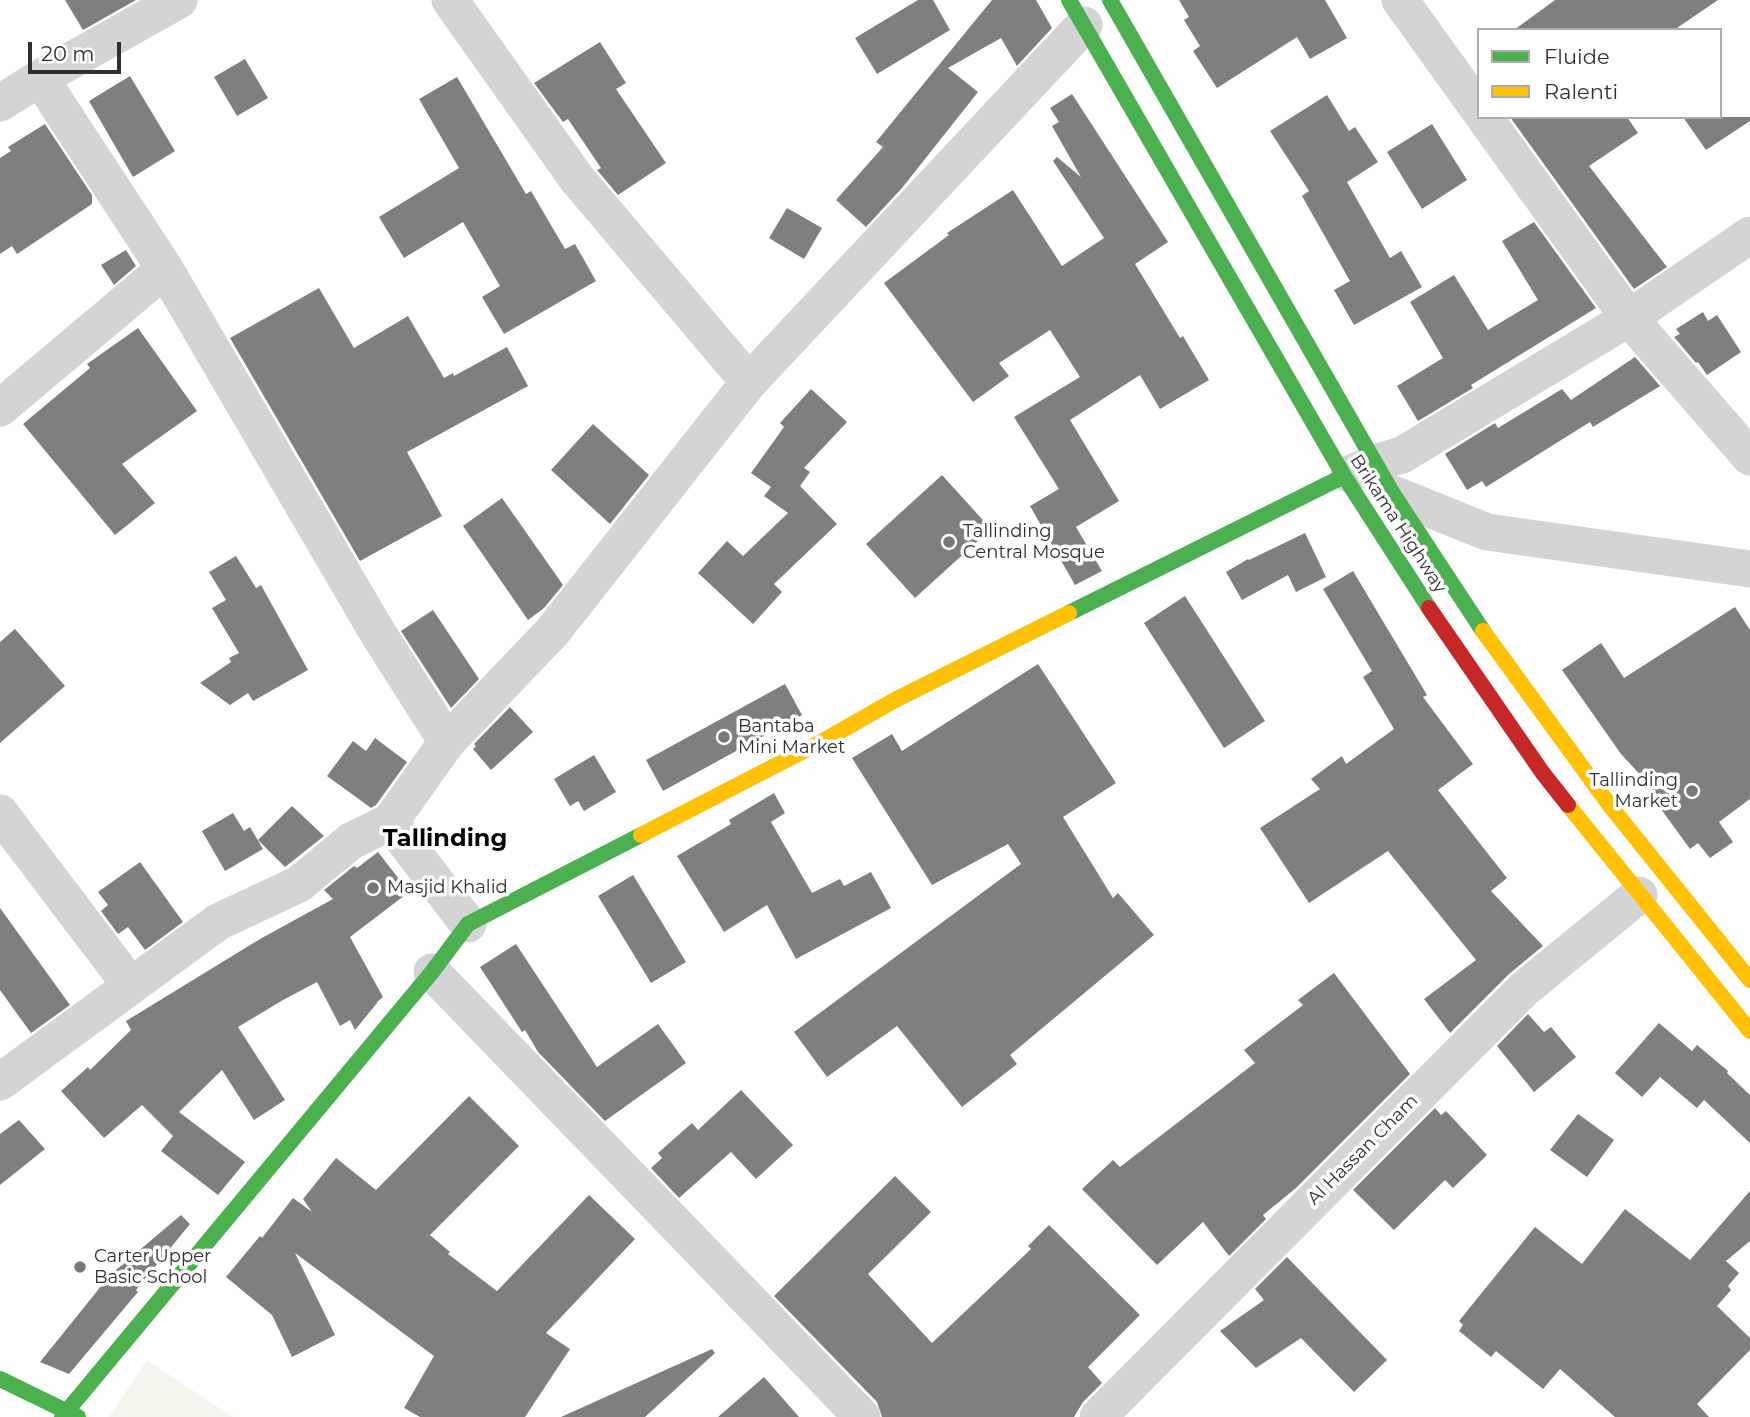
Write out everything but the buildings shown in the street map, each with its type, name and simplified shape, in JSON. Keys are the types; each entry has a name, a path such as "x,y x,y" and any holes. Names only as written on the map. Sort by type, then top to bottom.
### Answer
{"main road":[{"name":"Brikama Highway","path":"1111,0 1456,650 1519,739 1639,895 1750,1031"},
{"name":"Brikama Highway","path":"1077,13 1359,470 1393,494 1504,662 1594,785 1750,980"},
{"path":"0,1379 69,1415 432,972 468,924 823,741 895,701 1359,470"}],"street":[{"path":"179,0 15,86 165,268 376,630 447,742"},
{"path":"450,0 577,179 749,382"},
{"path":"1401,0 1477,107"},
{"path":"0,1082 218,922 299,884 351,841 390,822 447,742 553,631 749,382 1077,13"},
{"path":"1485,119 1629,318 1750,457"},
{"path":"1359,470 1402,455 1629,318 1750,235"},
{"path":"0,408 165,268"},
{"path":"1393,494 1487,532 1750,569"},
{"path":"0,813 131,986"},
{"path":"390,822 468,924"},
{"name":"Al Hassan Cham","path":"1098,1417 1524,989 1639,895"},
{"path":"432,972 862,1417"}],"shaded area":[{"path":"147,1360 233,1417 109,1417"}],"traffic: fast":[{"path":"1069,0 1344,476 1429,608"},
{"path":"1110,0 1393,494 1483,631"},
{"path":"1069,613 1344,476"},
{"path":"62,1417 432,972 468,924 641,835"},
{"path":"0,1379 78,1417"}],"traffic: slow":[{"path":"641,835 823,741 895,700 1069,613"},
{"path":"1483,631 1611,807 1750,980"},
{"path":"1568,805 1750,1031"}],"traffic: jam":[{"path":"1429,608 1542,772 1568,805"}],"place":[{"name":"Tallinding Central Mosque","path":"949,542"},
{"name":"Bantaba Mini Market","path":"724,737"},
{"name":"Tallinding Market","path":"1692,791"},
{"name":"Masjid Khalid","path":"373,888"},
{"name":"Carter Upper Basic School","path":"80,1267"}],"district":[{"name":"Tallinding","path":"445,839"}]}
